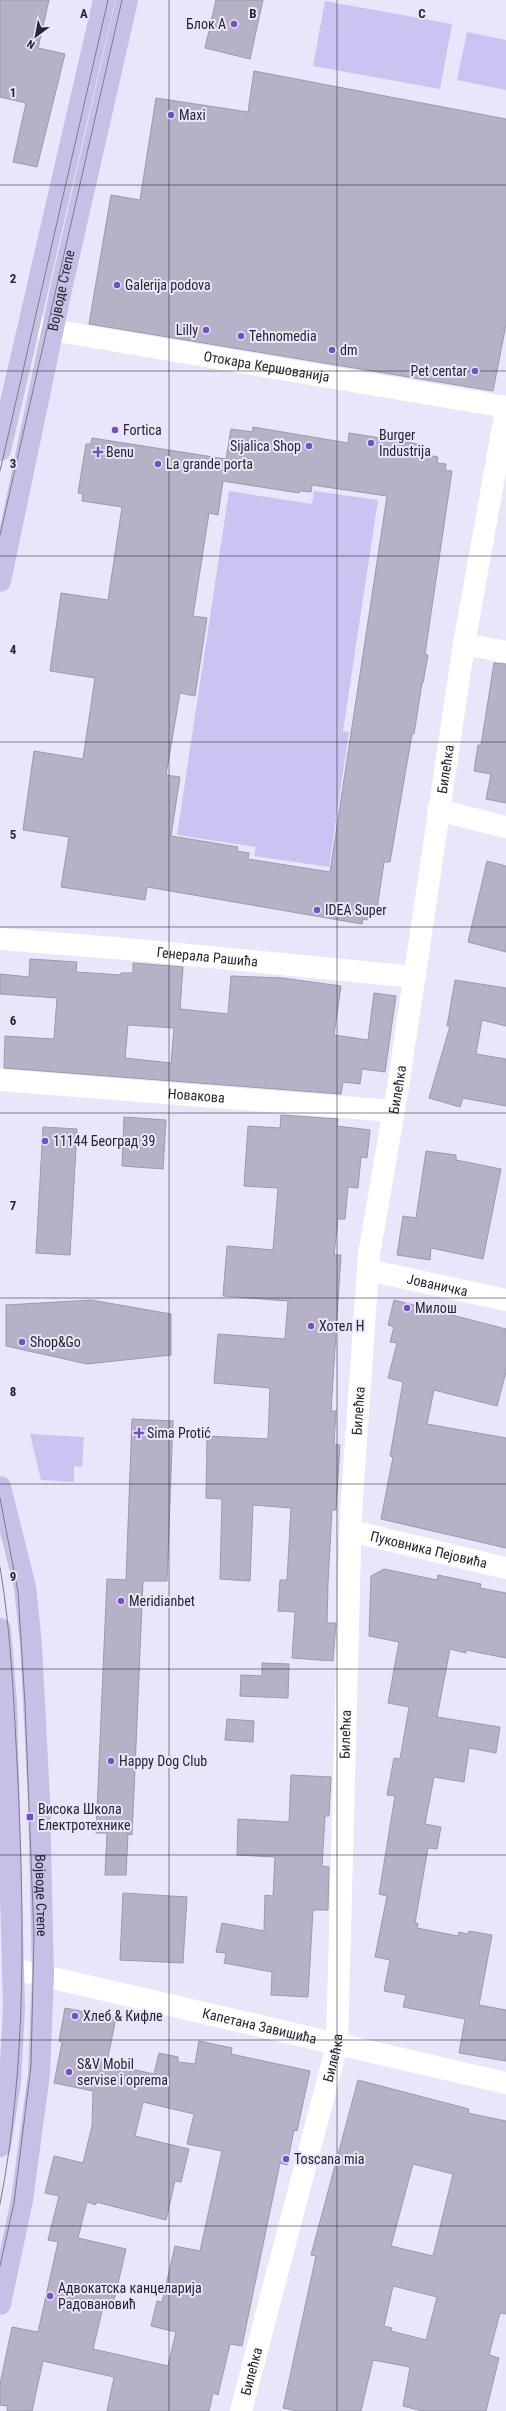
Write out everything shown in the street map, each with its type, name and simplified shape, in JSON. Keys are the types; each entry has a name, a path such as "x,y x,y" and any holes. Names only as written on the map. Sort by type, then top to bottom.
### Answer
{"main road":[{"name":"Војводе Степе","path":"0,450 3,427 104,0"},
{"name":"Војводе Степе","path":"0,581 53,330 127,0"},
{"name":"Војводе Степе","path":"0,1486 25,1588 31,1645 39,1800 43,1975 38,2082 22,2200 0,2304"},
{"name":"Војводе Степе","path":"0,1629 6,1703 14,1969 14,2008 10,2082 0,2146"}],"street":[{"name":"Отокара Кершованија","path":"28,326 506,407"},
{"name":"Билећка","path":"241,2411 337,2045 351,1531 368,1270 415,977 438,810 464,644 506,410"},
{"path":"464,644 506,652"},
{"path":"438,810 506,827"},
{"name":"Генерала Рашића","path":"0,939 126,949 415,977"},
{"name":"Новакова","path":"0,1080 393,1111"},
{"name":"Јованичка","path":"368,1270 506,1300"},
{"name":"Пуковника Пејовића","path":"351,1531 506,1568"},
{"name":"Капетана Завишића","path":"14,1969 506,2083"}],"shaded area":[{"path":"325,1 452,24 440,89 313,66"},
{"path":"467,32 506,40 506,90 457,80"},
{"path":"229,491 312,504 314,491 378,500 343,731 349,732 329,867 254,856 256,847 177,835"},
{"path":"30,1434 84,1437 82,1467 74,1466 74,1482 41,1480"}],"building":[{"path":"0,0 49,0 38,48 65,54 37,167 13,162 26,103 0,97"},
{"name":"Блок А","path":"216,0 263,0 250,59 205,48"},
{"path":"254,71 506,119 506,325 493,391 89,324 111,195 140,200 156,98 248,112"},
{"path":"253,427 348,443 349,433 424,445 422,454 438,457 437,463 446,464 445,470 452,471 425,654 428,655 414,734 412,734 390,862 384,862 376,916 368,914 367,920 363,919 362,924 147,887 145,900 61,887 69,837 23,830 34,751 83,759 95,678 50,671 61,593 108,600 122,507 82,501 83,494 78,493 86,444 91,444 92,438 226,459 231,429 252,432","holes":["223,481 299,493 300,491 311,492 312,485 387,496 330,872 248,859 249,853 237,851 238,847 171,836 180,777 166,775 180,693 195,696 207,618 193,616 209,513 218,515"]},
{"path":"494,663 506,664 506,803 486,799 491,774 474,771 478,745 481,745"},
{"path":"487,861 506,866 506,952 468,942"},
{"path":"30,959 77,962 76,972 121,975 121,973 133,973 133,963 183,967 180,1009 228,1014 231,976 282,978 341,986 334,1035 368,1040 374,993 396,996 385,1072 362,1069 360,1084 343,1082 341,1094 4,1068 5,1036 54,1039 57,998 0,994 0,974 29,977","holes":["128,1025 174,1028 171,1063 125,1058"]},
{"path":"455,980 506,988 506,1026 482,1020 476,1054 506,1059 506,1106 463,1098 460,1107 429,1098 450,1026 447,1026"},
{"path":"281,1115 338,1119 337,1126 370,1130 367,1158 361,1157 358,1188 348,1187 345,1219 338,1219 334,1255 341,1255 331,1411 336,1411 334,1444 340,1445 336,1510 332,1510 328,1583 327,1623 336,1623 333,1661 292,1658 295,1612 278,1611 280,1580 287,1580 291,1508 253,1505 250,1581 220,1579 222,1499 206,1498 207,1436 268,1439 270,1388 214,1383 218,1334 285,1339 288,1301 223,1296 227,1246 273,1250 278,1188 244,1186 248,1126 280,1128"},
{"path":"124,1117 166,1120 163,1169 122,1166"},
{"path":"43,1127 77,1129 70,1255 36,1253"},
{"path":"426,1151 456,1155 456,1160 501,1169 483,1259 431,1248 430,1260 397,1255 403,1216 416,1218"},
{"path":"91,1300 171,1314 171,1355 87,1364 6,1346 6,1305"},
{"path":"394,1300 506,1329 506,1372 497,1406 434,1390 427,1424 506,1438 506,1548 381,1519 393,1457 390,1456 403,1382 388,1378 397,1343 390,1342 394,1327 388,1325"},
{"path":"132,1419 173,1421 167,1581 143,1581 132,1835 128,1834 126,1875 105,1875 107,1833 96,1833 107,1579 126,1580"},
{"path":"384,1569 437,1580 438,1575 481,1584 480,1588 506,1593 506,1658 466,1650 466,1653 450,1649 437,1717 500,1727 496,1753 469,1748 464,1782 434,1777 425,1824 441,1827 437,1849 428,1848 415,1923 418,1923 417,1928 458,1936 459,1932 468,1934 469,1931 492,1935 479,2005 506,2010 506,2061 459,2053 465,2019 403,2007 406,1995 384,1991 390,1960 375,1957 387,1896 379,1894 395,1796 387,1795 394,1758 400,1759 409,1707 388,1703 399,1642 369,1636 371,1576"},
{"path":"262,1663 289,1664 288,1698 240,1696 241,1675 262,1676"},
{"path":"227,1719 254,1721 253,1742 225,1740"},
{"path":"291,1775 331,1777 329,1816 325,1816 322,1866 329,1867 328,1910 313,1910 308,1997 271,1995 272,1972 224,1963 226,1953 216,1952 222,1923 264,1931 265,1895 273,1896 275,1857 237,1855 238,1819 289,1822"},
{"path":"123,1893 187,1897 183,1963 120,1960"},
{"path":"65,2008 116,2018 107,2062 122,2067 154,2074 159,2053 178,2057 178,2062 195,2064 199,2041 232,2048 231,2054 310,2071 297,2131 294,2130 287,2165 280,2163 242,2346 230,2344 218,2395 213,2393 209,2411 107,2411 114,2377 43,2361 32,2411 7,2411 8,2406 0,2405 0,2384 12,2327 38,2332 58,2242 48,2240 59,2196 45,2193 54,2156 83,2163 92,2126 93,2091 54,2083 62,2042 59,2041","holes":["143,2102 194,2114 187,2144 222,2151 200,2251 175,2246 162,2302 157,2301 151,2326 176,2332 168,2366 93,2349 104,2303 113,2305 126,2249 78,2238 87,2202 96,2205 96,2202 166,2220 175,2181 181,2182 189,2149 135,2136"]},
{"path":"358,2080 469,2109 468,2113 506,2121 506,2314 500,2313 489,2355 499,2358 486,2411 422,2411 403,2406 410,2367 373,2360 361,2411 297,2411 283,2408 316,2256 311,2255","holes":["413,2164 453,2174 433,2256 391,2246","393,2286 437,2297 426,2340 391,2331 392,2328 384,2326"]}],"tram line":[{"path":"0,471 108,0"},
{"path":"0,535 122,0"},
{"path":"0,1498 18,1592 25,1704 34,1935 31,2066 14,2203 0,2266"},
{"path":"0,1567 10,1647 14,1701 22,1887 19,2046 9,2152 0,2204"}],"place":[{"name":"Блок А","path":"234,24"},
{"name":"Maxi","path":"171,115"},
{"name":"Galerija podova","path":"117,285"},
{"name":"Lilly","path":"206,330"},
{"name":"Tehnomedia","path":"241,336"},
{"name":"dm","path":"332,350"},
{"name":"Pet centar","path":"475,371"},
{"name":"Fortica","path":"115,430"},
{"name":"Burger Industrija","path":"371,443"},
{"name":"Sijalica Shop","path":"309,446"},
{"name":"Benu","path":"98,452"},
{"name":"La grande porta","path":"158,464"},
{"name":"IDEA Super","path":"317,910"},
{"name":"11144 Београд 39","path":"45,1141"},
{"name":"Милош","path":"407,1308"},
{"name":"Хотел Н","path":"311,1326"},
{"name":"Shop&Go","path":"22,1342"},
{"name":"Sima Protić","path":"139,1433"},
{"name":"Meridianbet","path":"121,1601"},
{"name":"Happy Dog Club","path":"111,1761"},
{"name":"Висока Школа Електротехнике","path":"30,1817"},
{"name":"Хлеб & Кифле","path":"75,2016"},
{"name":"S&V Mobil servise i oprema","path":"69,2072"},
{"name":"Toscana mia","path":"286,2159"},
{"name":"Адвокатска канцеларија Радовановић","path":"50,2296"}]}
